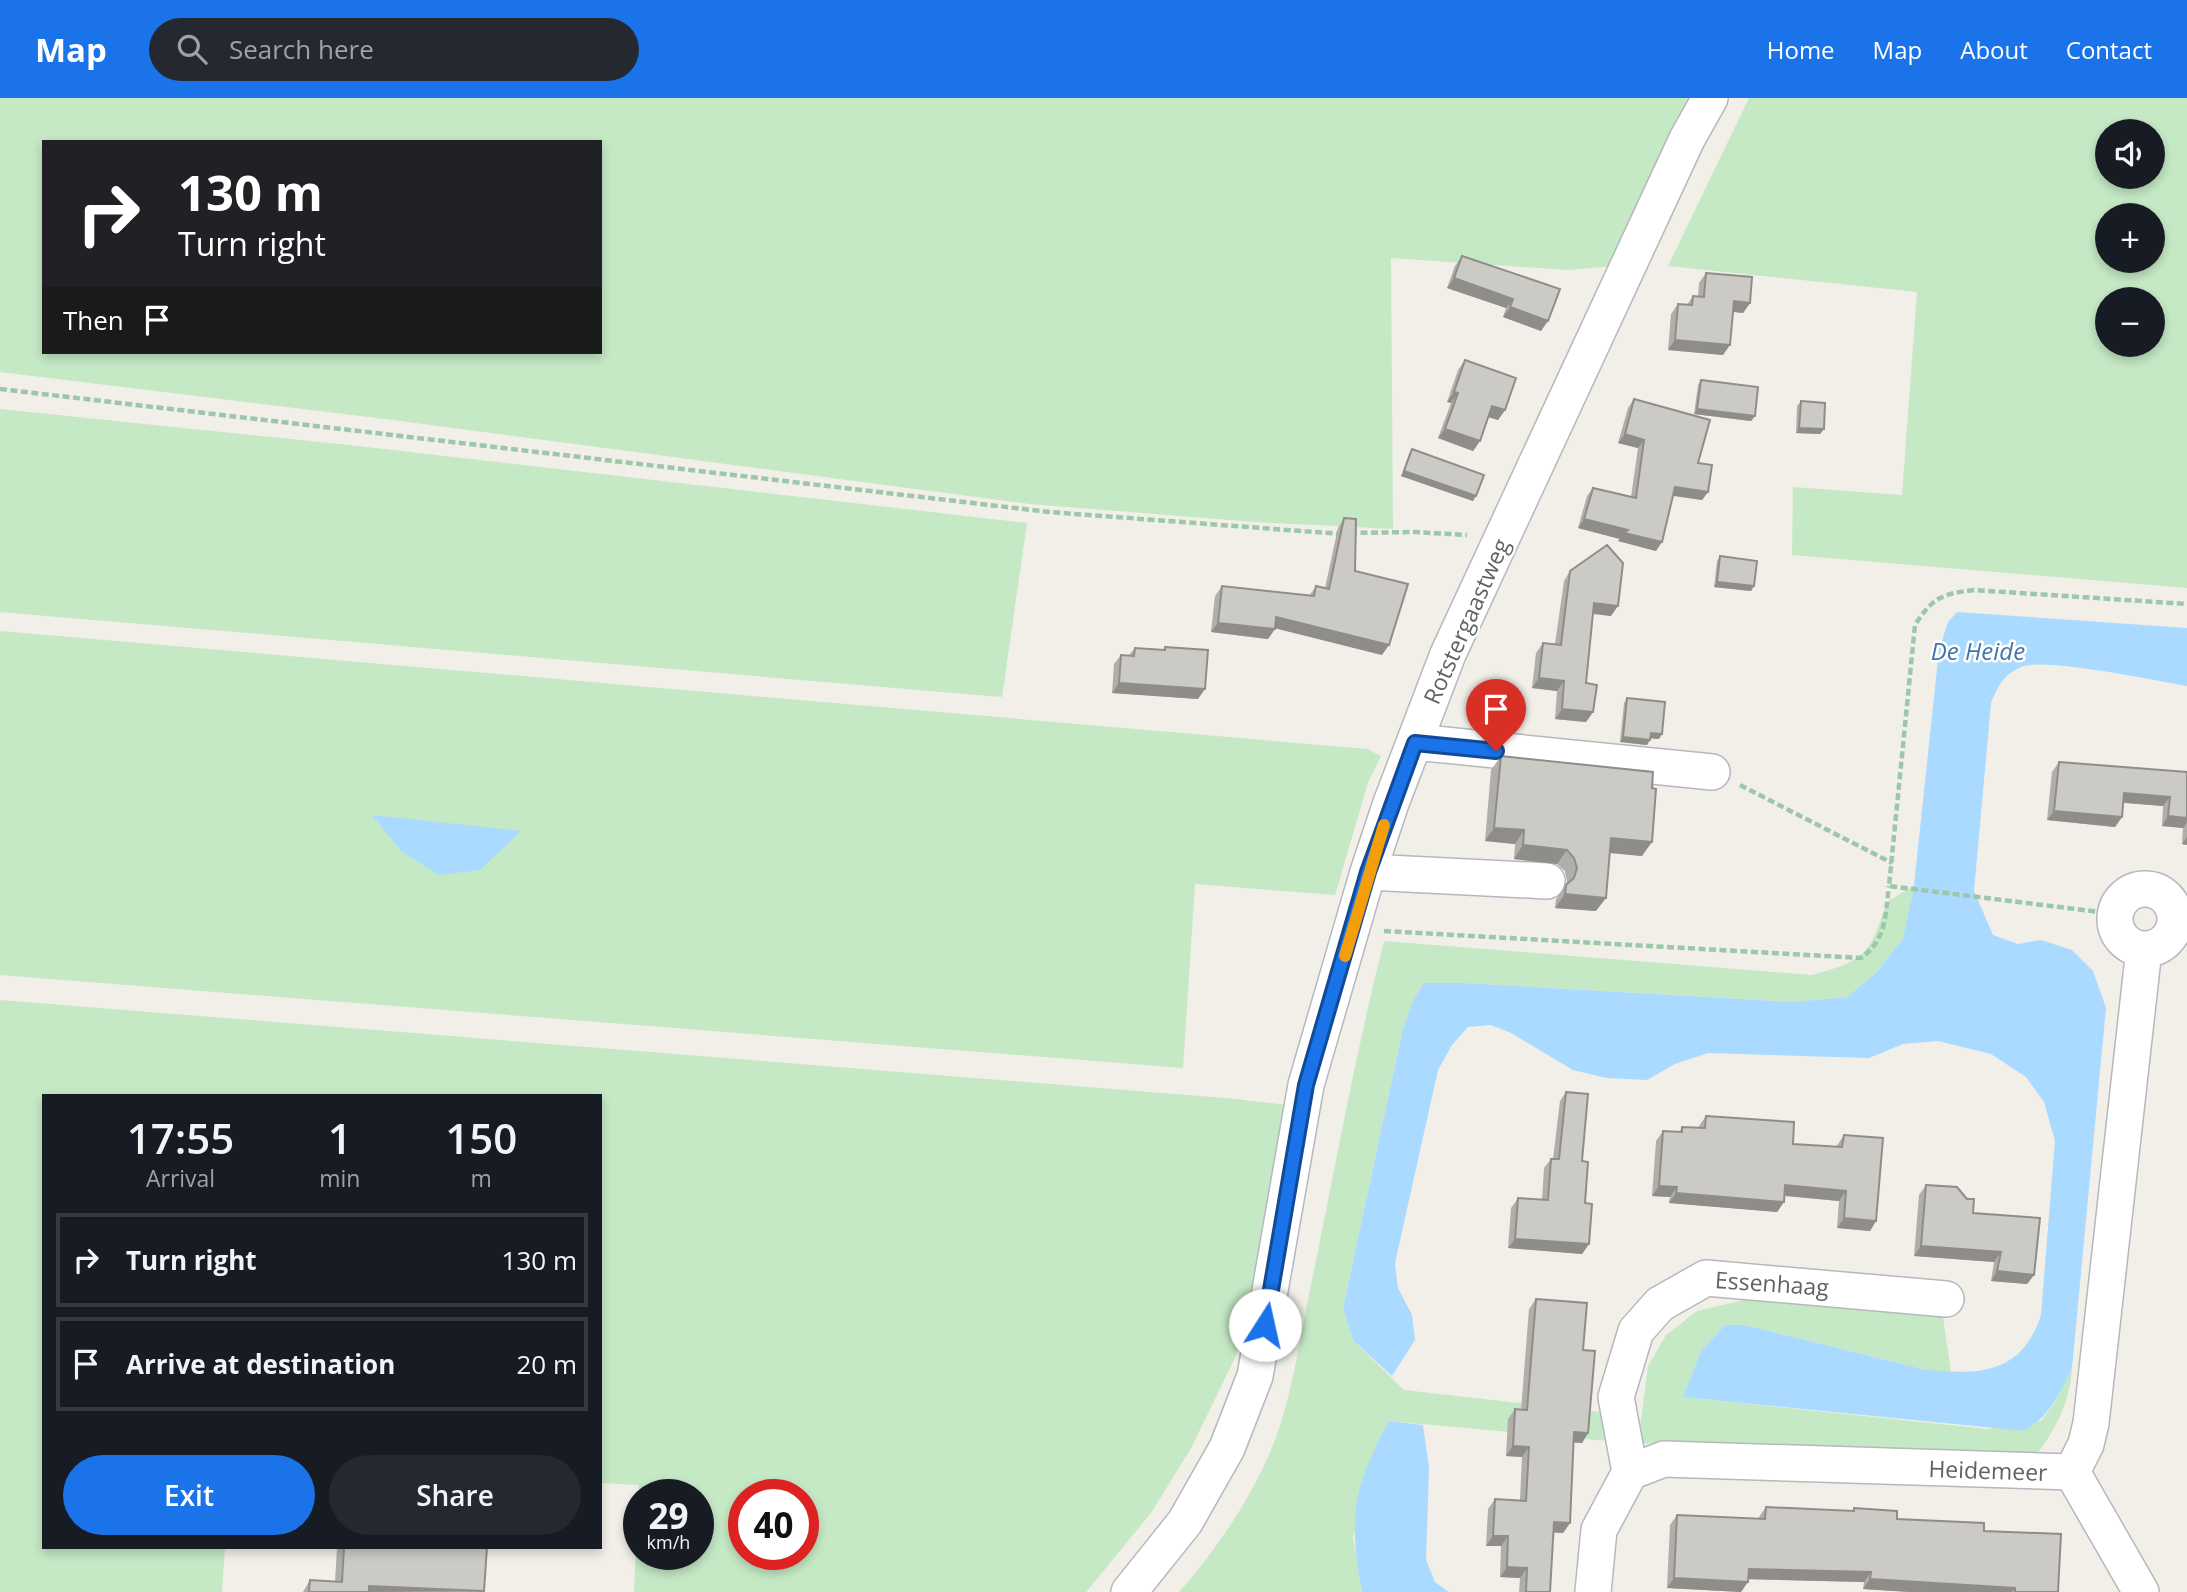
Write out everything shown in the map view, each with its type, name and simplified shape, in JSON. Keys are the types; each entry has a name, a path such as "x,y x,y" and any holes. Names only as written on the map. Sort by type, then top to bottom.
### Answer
{"street":[{"name":"Rotstergaastweg","path":"1129,1592 1185,1522 1227,1448 1255,1376 1306,1085 1368,872 1448,654 1688,139 1710,98"},
{"path":"1415,743 1712,772"},
{"path":"1368,872 1548,881"},
{"path":"2146,889 2160,893 2170,902 2175,918 2170,935 2164,943 2144,949 2124,941 2116,925 2116,914 2119,905 2132,892 2146,889"},
{"name":"Heidemeer","path":"1630,1472 1664,1459 2072,1472 2086,1444 2091,1423 2144,949"},
{"name":"Essenhaag","path":"1630,1472 1616,1396 1636,1331 1660,1304 1706,1278 1786,1282 1946,1299"},
{"path":"1593,1592 1599,1530 1630,1472"},
{"path":"2072,1472 2141,1592"}],"path":[{"path":"0,389 1049,512 1329,534 1414,532 1503,537"},
{"path":"1352,930 1861,958 1876,947 1883,929 1915,625 1927,607 1944,594 1974,590 2187,604"},
{"path":"1712,772 1892,863"},
{"path":"1889,886 2116,914"}],"green space":[{"path":"0,98 1694,98 1615,266 1567,270 1391,258 1393,529 1255,522 1030,504 393,420 0,372"},
{"path":"1749,98 2187,98 2187,588 1792,555 1793,487 1902,495 1917,292 1668,266"},
{"path":"0,409 349,445 1027,523 1002,697 0,612"},
{"path":"0,631 1367,749 1381,756 1368,783 1335,895 1195,884 1183,1068 0,975"},
{"path":"1914,885 1903,938 1877,972 1847,997 1793,1002 1464,983 1402,1033 1343,1308 1353,1340 1404,1390 1609,1413 1608,1441 1389,1421 1353,1537 1362,1592 1179,1592 1218,1544 1240,1510 1269,1455 1284,1414 1354,1070 1384,941 1812,975 1844,965 1863,953 1875,934 1887,902"},
{"path":"0,1000 1288,1105 1250,1307 1235,1358 1190,1450 1151,1513 1086,1592 634,1592 635,1570 714,1570 714,1479 623,1479 623,1484 602,1483 602,1094 42,1094 42,1549 225,1549 222,1592 0,1592"},
{"path":"1748,1299 1943,1317 1951,1373 1923,1369 1744,1325 1725,1325 1701,1351 1683,1397 1988,1429 2041,1421 2054,1404 2072,1368 2065,1405 2055,1427 2034,1458 1638,1443 1648,1366 1666,1335 1697,1311"}],"water":[{"name":"De Heide","path":"1957,612 2187,628 2187,686 2075,667 2033,665 2021,667 2005,677 1991,703 1974,891 1993,935 2018,944 2041,940 2072,950 2093,971 2106,1008 2072,1368 2053,1404 2041,1419 2024,1431 1683,1397 1701,1351 1725,1325 1744,1325 1923,1369 1962,1372 1996,1367 2010,1360 2033,1335 2041,1315 2055,1141 2044,1102 2026,1077 1991,1054 1938,1041 1903,1044 1869,1058 1708,1053 1675,1064 1647,1080 1606,1078 1573,1070 1511,1033 1491,1025 1468,1027 1452,1045 1438,1070 1395,1263 1398,1288 1412,1315 1415,1340 1392,1376 1353,1340 1343,1308 1402,1033 1413,1001 1424,983 1793,1002 1847,997 1877,972 1903,938 1914,885 1939,650 1948,622"},
{"path":"372,815 521,831 480,870 439,875 402,852"},
{"path":"1389,1421 1423,1425 1429,1467 1426,1560 1435,1582 1449,1592 1362,1592 1355,1543 1357,1504 1368,1465"}],"building":[{"path":"1462,256 1560,289 1548,321 1510,307 1513,299 1454,278"},
{"path":"1706,273 1752,277 1750,303 1734,301 1730,345 1675,340 1678,304 1692,305 1693,296 1704,297"},
{"path":"1465,360 1516,378 1505,410 1492,406 1480,441 1445,429 1458,393 1454,392"},
{"path":"1701,380 1758,387 1755,416 1697,409"},
{"path":"1634,399 1710,420 1698,463 1712,465 1708,492 1675,487 1662,542 1624,533 1628,530 1584,519 1593,488 1636,498 1644,440 1625,434"},
{"path":"1801,401 1825,403 1824,429 1799,428"},
{"path":"1412,449 1484,475 1476,496 1404,471"},
{"path":"1344,518 1356,519 1355,571 1408,584 1389,645 1276,617 1275,629 1218,623 1222,586 1314,596 1316,586 1329,589"},
{"path":"1607,545 1623,563 1618,606 1594,603 1586,683 1597,685 1593,712 1562,709 1564,681 1539,678 1543,643 1561,645 1570,571"},
{"path":"1720,556 1757,561 1754,586 1717,582"},
{"path":"1165,647 1208,650 1205,689 1119,683 1121,655 1134,656 1135,648 1165,650"},
{"path":"1627,698 1665,702 1662,734 1651,733 1650,740 1623,737"},
{"path":"1501,756 1653,772 1652,788 1656,789 1652,842 1611,838 1606,898 1565,894 1566,885 1574,878 1577,868 1574,858 1567,850 1523,845 1524,830 1494,828"},
{"path":"2059,762 2187,772 2187,818 2168,816 2170,797 2124,793 2122,817 2054,811"},
{"path":"1566,1092 1588,1094 1582,1161 1588,1162 1585,1203 1592,1204 1589,1244 1515,1239 1518,1198 1548,1200 1551,1159 1559,1159"},
{"path":"1706,1116 1794,1122 1793,1144 1842,1147 1844,1135 1883,1138 1876,1221 1844,1218 1846,1191 1785,1185 1784,1202 1676,1193 1677,1187 1659,1186 1663,1131 1682,1132 1682,1127 1705,1128"},
{"path":"1926,1185 1957,1187 1967,1199 1974,1199 1973,1213 2040,1218 2034,1275 1997,1271 2001,1252 1921,1246"},
{"path":"1536,1299 1587,1303 1583,1350 1595,1351 1588,1433 1574,1432 1570,1523 1554,1522 1550,1592 1526,1592 1527,1568 1507,1567 1508,1536 1493,1536 1495,1499 1526,1501 1529,1447 1513,1446 1515,1409 1527,1410"},
{"path":"1766,1507 1897,1511 1897,1519 1984,1523 1984,1531 2061,1534 2058,1592 2015,1592 2015,1588 1870,1579 1871,1572 1749,1569 1748,1582 1674,1578 1677,1515 1765,1519"},
{"path":"344,1549 487,1549 484,1591 369,1586 369,1592 309,1592 310,1580 342,1582"}],"slow traffic":[{"path":"1345,956 1384,825"}],"route":[{"path":"1265,1325 1306,1085 1368,872 1415,743 1496,751"}]}
